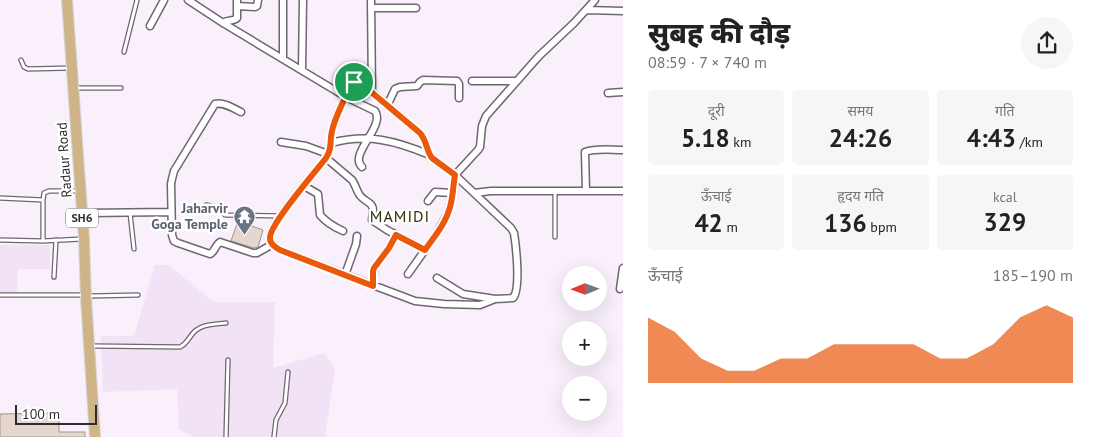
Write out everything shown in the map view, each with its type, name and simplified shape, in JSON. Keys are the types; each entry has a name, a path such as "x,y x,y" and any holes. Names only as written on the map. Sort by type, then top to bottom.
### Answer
{"main road":[{"name":"Radaur Road","path":"67,0 80,191 95,346 101,437"},
{"name":"Radaur Road","path":"72,0 86,213 95,437"}],"street":[{"path":"150,26 164,0"},
{"path":"188,0 346,97 375,111 378,115 377,120 358,160 362,167"},
{"path":"204,0 204,10"},
{"path":"224,23 228,20 237,20 237,3 256,7 258,0"},
{"path":"283,0 283,59"},
{"path":"302,70 303,0"},
{"path":"371,0 372,92"},
{"path":"408,274 437,233 448,213 455,175 478,150 486,116 539,56 596,0"},
{"path":"370,8 416,8"},
{"path":"587,10 623,11"},
{"path":"437,278 463,294 495,300 515,297 517,272 514,233 474,192 455,175 436,162 430,155 424,138 357,80 346,97 332,128 330,150 327,156 280,216 270,235 270,241 280,250 415,301 480,305 495,300"},
{"path":"387,106 395,89 417,86 424,80 458,82 459,98"},
{"path":"472,80 517,81"},
{"path":"608,93 623,92"},
{"path":"241,112 216,103 174,172 171,184 172,234 174,241 208,254 212,253 220,242 253,253 273,244"},
{"path":"331,143 356,138 379,139 430,155"},
{"path":"281,142 306,146 327,156 352,180 359,196 369,202 373,212 372,220 386,230 425,250"},
{"path":"586,191 585,152 593,150 623,150"},
{"path":"304,186 318,194 320,215 342,231"},
{"path":"474,192 623,191"},
{"path":"428,201 435,192 453,192"},
{"path":"86,213 171,212"},
{"path":"373,286 374,268 396,235"},
{"path":"345,275 357,236"},
{"path":"620,288 623,268"}],"lane":[{"path":"124,52 137,0"},
{"path":"21,60 24,67 28,69 71,68"},
{"path":"78,88 121,88"},
{"path":"43,241 43,194 45,192 80,191"},
{"path":"555,191 555,237"},
{"path":"0,198 43,200"},
{"path":"206,205 218,207 225,214 280,216"},
{"path":"130,213 134,249"},
{"path":"0,240 43,241 84,239"},
{"path":"54,277 56,240"},
{"path":"0,295 138,295"},
{"path":"95,346 180,347 198,329 212,324 226,323"},
{"path":"226,437 228,360"},
{"path":"274,437 276,420 285,403 288,372"}],"shaded area":[{"path":"0,245 50,245 50,269 18,269 17,292 0,292"},
{"path":"155,265 169,265 213,302 275,302 273,368 324,353 335,369 325,437 192,437 179,429 177,389 103,392 101,336 134,336"}],"building":[{"path":"238,221 263,230 258,247 254,248 231,241"},
{"path":"59,413 59,432 85,432 85,437 0,437 0,414"}],"place":[{"name":"Jaharvir Goga Temple","path":"244,235"}],"district":[{"name":"MAMIDI","path":"400,216"}],"route":[{"path":"359,81 420,133 426,142 432,158 455,175 448,213 425,250 396,235 374,268 373,286 280,250 270,241 270,235 278,219 326,158 330,150 332,128 354,82 359,81"}]}
